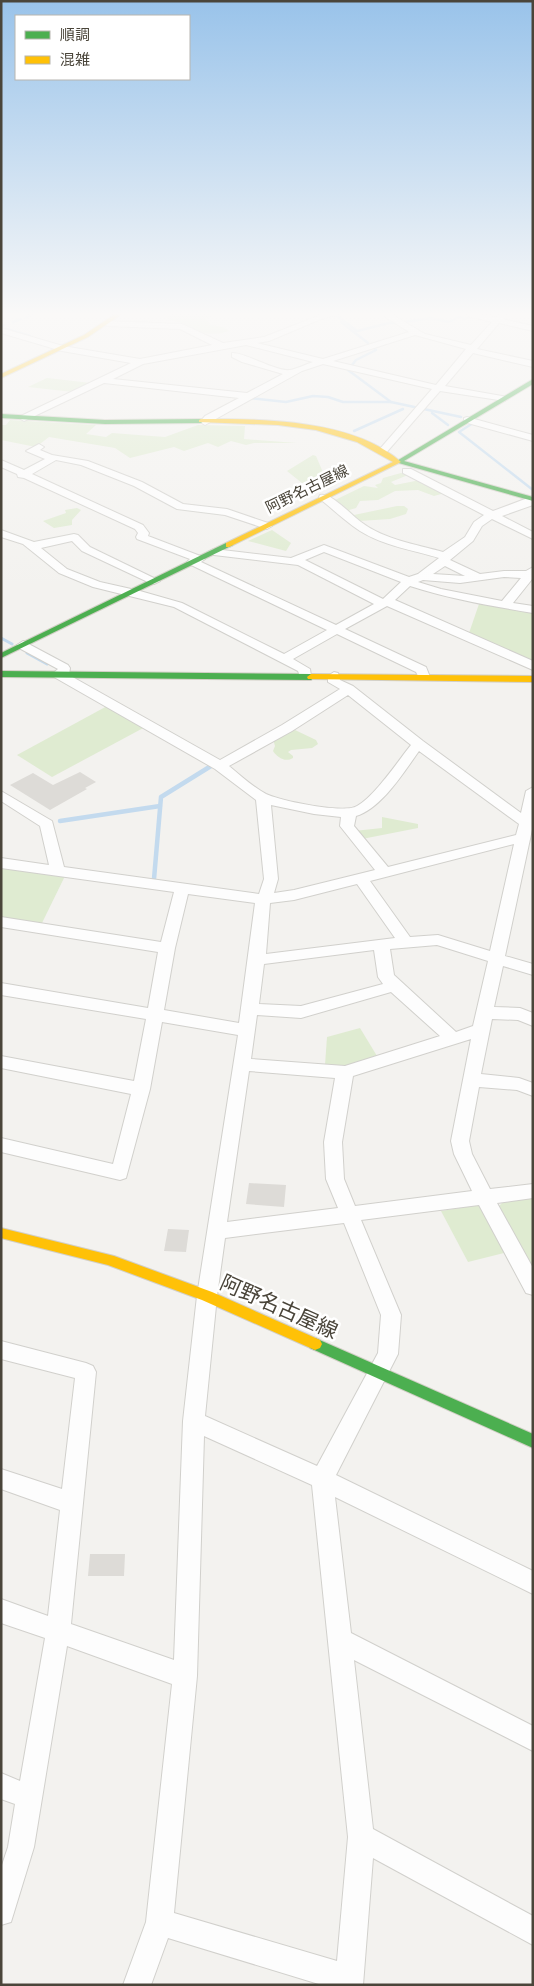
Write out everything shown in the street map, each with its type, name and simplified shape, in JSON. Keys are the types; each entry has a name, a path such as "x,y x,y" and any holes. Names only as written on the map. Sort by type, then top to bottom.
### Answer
{"main road":[{"path":"398,462 489,407"},
{"name":"阿野名古屋線","path":"1,416 105,422 271,422 306,425 356,438 398,462"},
{"name":"阿野名古屋線","path":"1,656 398,462"},
{"path":"398,462 532,499"},
{"path":"1,674 533,679"},
{"name":"阿野名古屋線","path":"1,1233 109,1260 207,1296 533,1441"}],"street":[{"path":"24,418 47,407"},
{"path":"205,422 208,418 229,407"},
{"path":"382,452 423,407"},
{"path":"467,420 533,438"},
{"path":"39,447 31,452 48,456 50,459"},
{"path":"22,474 55,457 84,463 138,484 181,507 227,512 267,526"},
{"path":"1,463 140,528 144,532 141,537 196,561 422,670 424,677"},
{"path":"407,471 499,515 533,536"},
{"path":"324,498 341,513 370,533 400,545 445,559 474,577"},
{"path":"284,659 384,602 408,582 422,576 469,539 478,524 485,518 499,515 530,502 532,499"},
{"path":"499,515 533,526"},
{"path":"1,533 20,539 33,546 63,571 97,586 132,592 178,605 304,669 305,676"},
{"path":"33,546 74,537 86,549 154,581"},
{"path":"295,560 324,548 404,578 408,582 439,592 504,606 533,610"},
{"path":"214,552 295,560 384,602 533,666"},
{"path":"422,576 460,580 474,577 531,573"},
{"path":"504,606 531,573"},
{"path":"23,645 64,668 61,674 220,766 263,798 310,810 348,812 361,810 389,781 418,744"},
{"path":"334,676 334,682 349,689 418,744 526,823"},
{"path":"220,766 287,728 349,689"},
{"path":"533,791 526,823 528,842 481,1030 460,1140 463,1154 533,1287"},
{"path":"1,795 47,824 58,871"},
{"path":"137,1985 160,1922 185,1676 194,1421 207,1296 250,1009 264,899 271,879 263,798"},
{"path":"348,812 347,826 385,873"},
{"path":"1,863 264,899 294,895 528,842"},
{"path":"361,880 406,942"},
{"path":"1,1146 120,1173 141,1089 167,948 182,889"},
{"path":"1,922 167,948"},
{"path":"257,960 381,944 438,940 533,970"},
{"path":"381,944 386,977 453,1038"},
{"path":"250,1009 301,1012 394,986"},
{"path":"1,989 246,1030"},
{"path":"486,1013 520,1014 533,1020"},
{"path":"241,1064 346,1072 481,1030"},
{"path":"1,1062 141,1089"},
{"path":"160,1922 349,1982 361,1837 322,1479 388,1354 391,1315 335,1179 332,1142 346,1072"},
{"path":"471,1080 519,1084 533,1090"},
{"path":"218,1231 533,1192"},
{"path":"1,1350 86,1372 58,1632 22,1847 1,1912"},
{"path":"194,1421 322,1479 533,1583"},
{"path":"1,1479 71,1503"},
{"path":"1,1611 185,1676"},
{"path":"340,1640 533,1739"},
{"path":"1,1786 29,1797"},
{"path":"361,1837 533,1931"}],"green space":[{"path":"10,420 96,425 86,434 106,437 112,433 165,437 198,425 245,426 244,439 297,443 254,443 246,445 231,441 218,447 208,443 184,451 174,447 130,458 115,448 49,437 36,447 1,440 1,425 6,425"},
{"path":"313,455 316,456 325,477 302,483 287,471"},
{"path":"401,473 408,475 391,482 395,485 420,480 445,493 434,496 418,490 395,491 378,500 360,501 356,508 349,510 354,515 397,506 404,506 408,509 406,514 390,519 359,521 335,502 335,500 364,486 378,488 375,485 381,483 383,478"},
{"path":"77,508 81,510 72,520 72,525 54,528 43,521 66,513 65,510"},
{"path":"272,530 291,543 286,551 248,541"},
{"path":"479,604 533,613 533,661 469,633"},
{"path":"109,705 147,726 52,777 17,755"},
{"path":"295,730 316,740 318,744 312,748 291,750 288,752 293,758 282,759 273,751 275,746 273,739"},
{"path":"382,817 418,824 418,828 362,839 354,831 382,828"},
{"path":"2,867 65,876 42,923 1,917"},
{"path":"360,1028 377,1056 344,1067 325,1065 327,1037"},
{"path":"533,1197 533,1274 498,1207 504,1201"},
{"path":"478,1205 484,1209 508,1252 468,1262 441,1211"}],"building":[{"path":"80,772 96,782 50,810 10,785 33,773 53,785"},
{"path":"249,1183 286,1185 284,1207 246,1204"},
{"path":"168,1229 189,1230 186,1252 164,1251"},
{"path":"90,1554 125,1554 124,1576 88,1576"}],"waterway":[{"path":"413,407 461,417"},
{"path":"354,431 403,409"},
{"path":"432,413 448,425"},
{"path":"473,423 459,432 533,490"},
{"path":"1,638 12,644"},
{"path":"27,653 47,664"},
{"path":"154,879 161,797 211,766"},
{"path":"60,821 160,806"}],"traffic: fast":[{"path":"490,407 398,462 533,499"},
{"path":"1,416 105,422 201,421"},
{"path":"1,656 229,545"},
{"path":"1,674 311,677"},
{"path":"315,1344 533,1441"}],"traffic: slow":[{"path":"201,421 278,423 316,428 360,440 398,462 229,545"},
{"path":"311,677 533,679"},
{"path":"1,1233 109,1260 207,1296 315,1344"}]}
